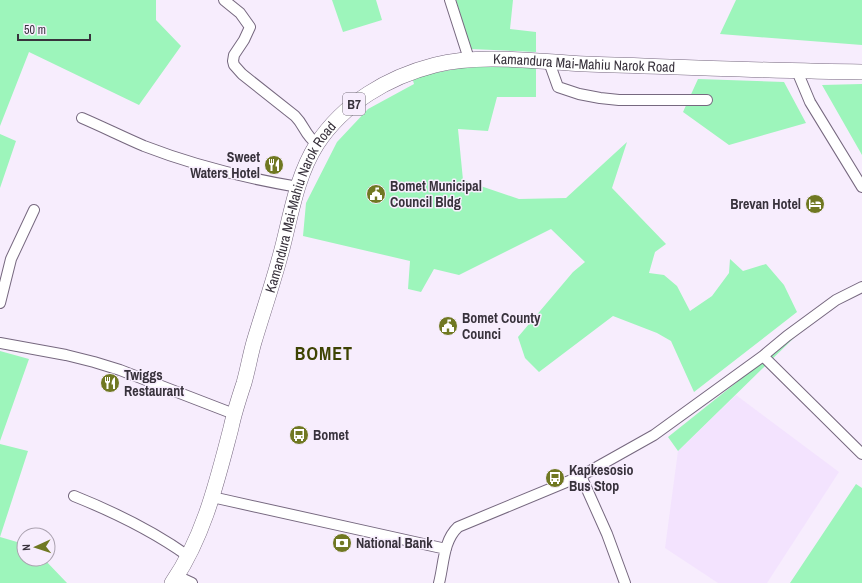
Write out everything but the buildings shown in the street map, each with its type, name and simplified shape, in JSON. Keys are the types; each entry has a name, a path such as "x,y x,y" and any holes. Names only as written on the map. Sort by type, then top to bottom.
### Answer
{"highway":[{"name":"Kamandura Mai-Mahiu Narok Road","path":"175,579 188,556 206,517 298,187 305,168 317,144 335,121 348,108 366,94 419,69 469,59 862,72"}],"street":[{"path":"224,0 242,16 250,27 233,58 234,65 242,74 295,116 299,120 307,135 317,144"},
{"path":"450,0 469,59"},
{"path":"549,62 558,87 579,94 619,100 707,100"},
{"path":"796,71 814,108 862,187"},
{"path":"82,118 143,145 177,158 245,177 298,187"},
{"path":"0,303 11,259 34,210"},
{"path":"439,583 449,539 458,527 581,476 626,452 666,428 836,300 862,287"},
{"path":"0,343 66,355 94,362 120,370 234,414"},
{"path":"763,356 862,454"},
{"path":"581,476 607,534 625,583"},
{"path":"74,496 170,543 188,556"},
{"path":"212,497 446,549"},
{"path":"175,579 192,583"}],"shaded area":[{"path":"736,395 839,472 767,583 718,583 665,548 678,451"}],"green space":[{"path":"0,0 156,0 156,20 181,46 139,105 29,52 0,126"},
{"path":"332,0 376,0 382,20 343,32"},
{"path":"456,0 513,0 510,29 536,32 536,52 471,49"},
{"path":"736,0 862,0 862,45 720,34"},
{"path":"467,67 536,67 536,97 497,97 488,131 458,129 463,180 519,199 566,198 627,142 612,188 666,244 655,252 649,273 664,275 677,286 690,311 712,296 729,273 730,259 743,271 766,264 784,285 797,312 694,392 671,341 657,333 613,316 539,372 525,358 518,337 573,272 585,262 551,229 459,275 434,269 421,292 408,289 410,261 303,236 306,203 337,142 368,109 414,84 412,77"},
{"path":"698,79 784,82 806,123 729,145 683,112"},
{"path":"862,84 862,155 822,85"},
{"path":"0,134 16,141 0,188"},
{"path":"801,331 678,451 668,437"},
{"path":"0,351 29,359 0,441"},
{"path":"0,444 28,451 0,537"},
{"path":"856,484 862,488 862,583 790,583"},
{"path":"0,537 16,542 16,567 52,567 67,583 0,583"}],"place":[{"name":"Sweet Waters Hotel","path":"274,165"},
{"name":"Bomet Municipal Council Bldg","path":"376,194"},
{"name":"Brevan Hotel","path":"815,204"},
{"name":"Bomet County Counci","path":"448,326"},
{"name":"Twiggs Restaurant","path":"110,383"},
{"name":"Bomet","path":"299,435"},
{"name":"Kapkesosio Bus Stop","path":"555,478"},
{"name":"National Bank","path":"342,543"}],"district":[{"name":"BOMET","path":"324,353"}]}
